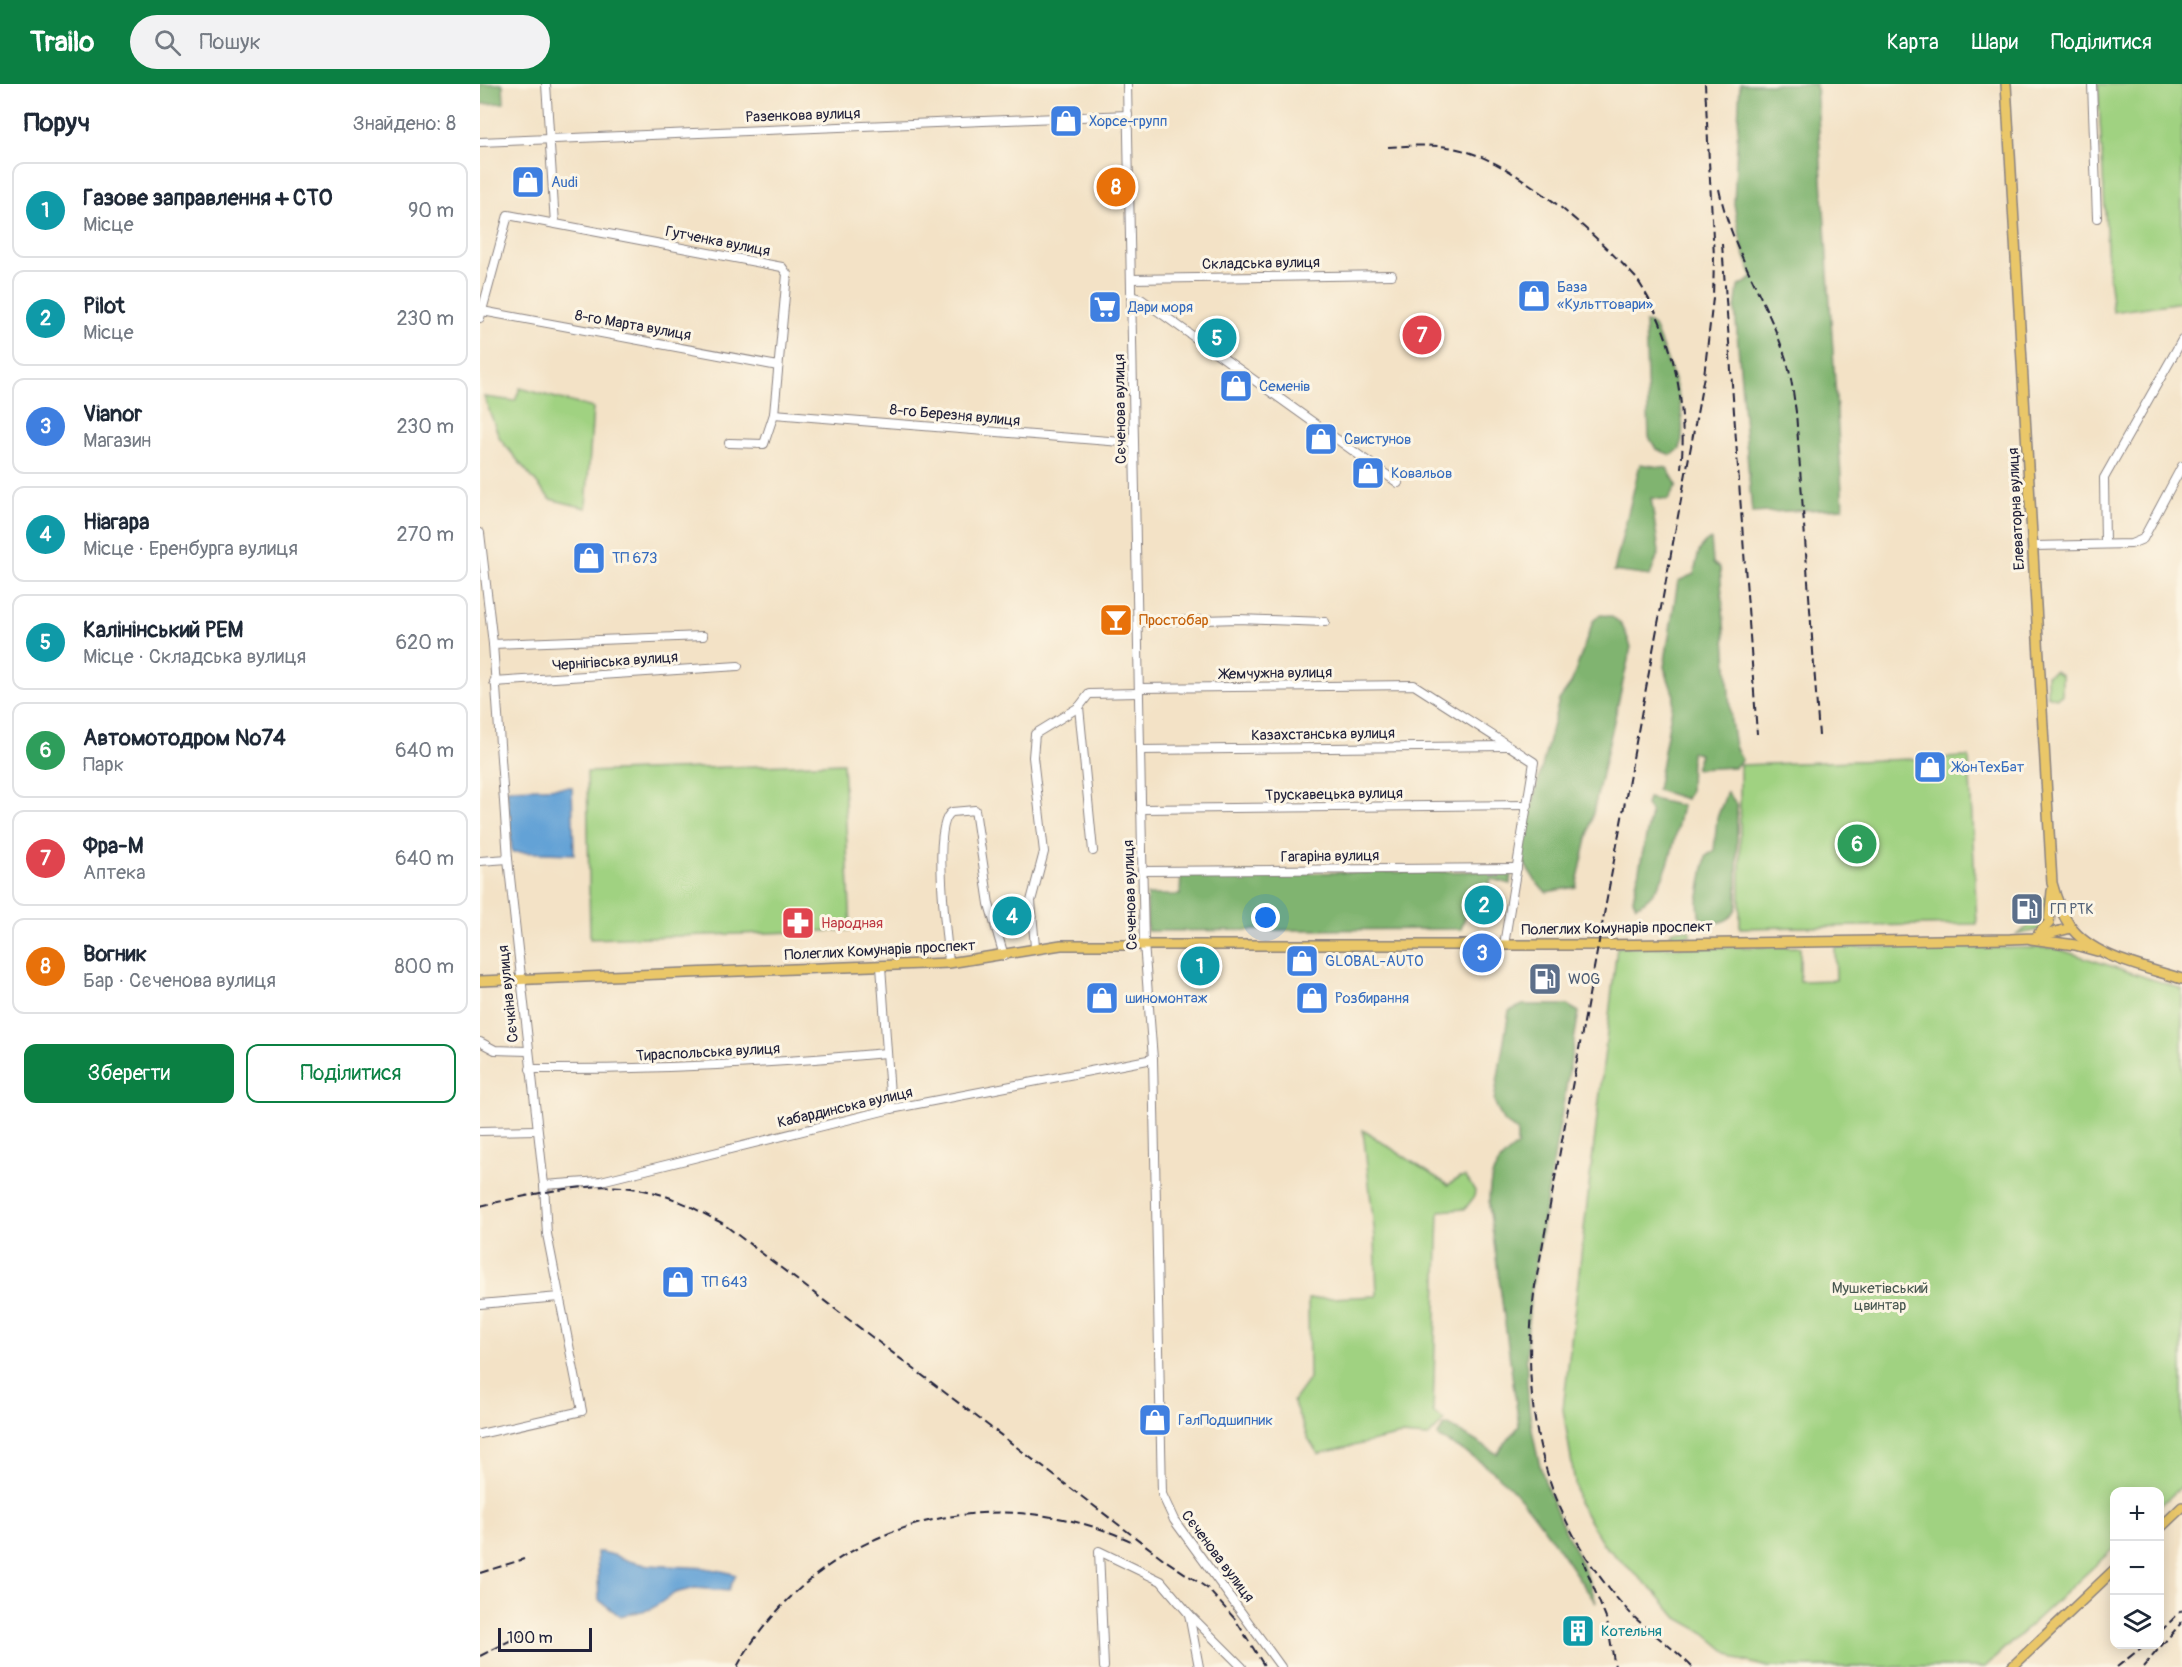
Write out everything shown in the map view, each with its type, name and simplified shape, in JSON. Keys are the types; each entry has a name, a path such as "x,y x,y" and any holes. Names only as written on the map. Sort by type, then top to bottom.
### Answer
{"main road":[{"name":"Елеваторна вулиця","path":"2006,84 2052,883 2071,928"},
{"path":"2026,939 2040,933 2049,923 2052,883"},
{"path":"2071,928 2083,939 2109,955"},
{"name":"Полеглих Комунарів проспект","path":"480,981 949,963 1004,956 1035,947 1144,944 1504,945 2026,939 2071,928"},
{"path":"2026,939 2075,945 2182,979"},
{"path":"2164,1524 2182,1507"},
{"path":"2012,1667 2110,1575"}],"street":[{"path":"546,84 555,224"},
{"name":"Сєченова вулиця","path":"1127,84 1142,872 1144,944 1153,1059 1162,1494 1174,1520 1281,1667"},
{"path":"2092,84 2097,218"},
{"name":"Разенкова вулиця","path":"480,142 1128,115"},
{"name":"Гутченка вулиця","path":"481,314 508,214 782,267 787,274 774,414 764,444 729,443"},
{"name":"Складська вулиця","path":"1131,279 1392,275"},
{"path":"1131,296 1141,299 1398,483"},
{"name":"8-го Марта вулиця","path":"481,314 778,366"},
{"path":"2105,543 2104,478 2182,340"},
{"name":"8-го Березня вулиця","path":"774,414 1134,443"},
{"path":"2034,546 2131,544 2143,539 2182,466"},
{"name":"Сєчкіна вулиця","path":"480,533 493,644 508,859 544,1185 547,1234 582,1411 480,1434"},
{"path":"1138,622 1238,619 1325,622"},
{"name":"Чернігівська вулиця","path":"493,644 703,636"},
{"name":"Чернігівська вулиця","path":"494,682 738,666"},
{"name":"Жемчужна вулиця","path":"1079,707 1089,694 1138,690 1414,685 1507,746"},
{"path":"1035,947 1031,901 1044,852 1033,757 1035,734 1079,707 1093,851"},
{"path":"1504,945 1534,762 1507,746"},
{"name":"Казахстанська вулиця","path":"1140,750 1507,746"},
{"name":"Трускавецька вулиця","path":"1141,809 1528,805"},
{"path":"949,963 941,862 944,821 952,812 975,810 989,904 1004,956"},
{"path":"480,861 508,859"},
{"name":"Гагаріна вулиця","path":"1142,872 1517,868"},
{"path":"880,966 891,1109"},
{"path":"480,1042 495,1050 528,1051"},
{"name":"Тираспольська вулиця","path":"530,1069 629,1070 755,1065 886,1053"},
{"name":"Кабардинська вулиця","path":"544,1185 601,1181 891,1109 1153,1059"},
{"path":"480,1131 537,1130"},
{"path":"480,1304 559,1297"},
{"path":"1104,1667 1099,1551 1161,1581 1189,1614 1242,1667"},
{"path":"1189,1614 1199,1667"}],"green space":[{"path":"480,84 503,84 504,103 480,104"},
{"path":"1740,84 1816,84 1843,508 1752,513 1735,309 1738,287 1753,278 1743,251 1734,204"},
{"path":"2098,84 2182,84 2182,269 2180,270 2182,302 2113,312 2108,266"},
{"path":"1645,323 1654,326 1680,402 1682,434 1680,449 1671,455 1656,449 1649,437"},
{"path":"520,388 593,408 586,508 550,499 500,439 484,397 515,401"},
{"path":"1640,464 1667,468 1677,485 1668,500 1651,498 1659,552 1650,576 1614,571"},
{"path":"1711,539 1713,563 1720,568 1731,721 1735,746 1742,760 1735,767 1695,769 1700,754 1691,752 1690,790 1686,799 1657,790 1674,696 1664,667 1678,581 1694,574 1700,549"},
{"path":"1600,615 1613,618 1621,625 1631,647 1576,887 1546,892 1539,886 1519,857 1559,700 1571,684 1593,621"},
{"path":"2054,671 2062,675 2062,695 2056,698 2047,695 2047,675"},
{"path":"1969,757 1977,924 1740,928 1740,765"},
{"path":"843,763 851,930 590,939 587,772"},
{"path":"1727,792 1737,804 1737,905 1733,914 1727,919 1710,924 1699,916 1698,902 1706,856 1714,851 1717,818"},
{"path":"1648,798 1682,806 1669,862 1663,876 1647,898 1636,906 1633,899 1651,813 1646,805"},
{"path":"1511,871 1510,884 1491,879 1486,895 1478,893 1477,897 1472,896 1461,929 1147,931 1147,895 1180,895 1181,874"},
{"path":"2047,897 2047,921 2042,929 2016,935 2039,919 2043,899"},
{"path":"1673,930 1690,930 1691,935 1673,937 1670,934"},
{"name":"Мушкетівський цвинтар","path":"1617,947 1800,947 1800,981 1836,980 1835,947 2055,948 2182,989 2182,1486 2164,1502 2164,1487 2110,1487 2110,1552 1985,1667 1768,1667 1736,1659 1705,1633 1676,1617 1656,1593 1604,1545 1578,1502 1563,1409"},
{"path":"1523,1005 1567,1005 1579,1012 1532,1286 1526,1367 1530,1420 1542,1472 1556,1511 1587,1576 1596,1603 1548,1534 1508,1485 1481,1462 1439,1438 1438,1435 1443,1427 1449,1425 1497,1454 1519,1426 1489,1206 1491,1179 1497,1165 1517,1146 1517,1131 1503,1121 1494,1101 1509,1011"},
{"path":"1363,1130 1448,1185 1459,1178 1466,1177 1475,1191 1474,1197 1465,1209 1439,1211 1433,1412 1444,1421 1428,1437 1401,1435 1318,1454 1308,1438 1293,1401 1309,1379 1308,1299 1377,1296 1375,1237"}],"water":[{"path":"572,787 574,854 512,852 507,789"},
{"path":"597,1552 642,1564 712,1569 736,1575 728,1591 695,1588 675,1593 651,1609 620,1616 599,1600"}],"railway":[{"path":"1692,1667 1633,1616 1603,1580 1578,1543 1558,1503 1544,1463 1535,1420 1531,1377 1531,1332 1535,1286 1704,376 1713,298 1714,257 1705,84"},
{"path":"1388,147 1425,145 1447,147 1471,153 1497,164 1549,198 1574,218 1636,278 1660,321 1675,369 1682,419 1681,468"},
{"path":"1719,189 1732,232 1776,332 1792,382 1819,736"},
{"path":"1722,244 1757,734"},
{"path":"480,1206 553,1191 603,1186 652,1192 688,1205 722,1223 1165,1560 1207,1588 1235,1619 1265,1667"},
{"path":"737,1667 751,1644 780,1608 816,1575 856,1549 899,1529 945,1518 991,1513 1038,1515 1085,1524 1131,1541"},
{"path":"480,1573 524,1559"},
{"path":"1583,1561 1607,1621 1615,1667"},
{"path":"2164,1628 2182,1610"},
{"path":"2143,1667 2182,1622"},
{"path":"480,1656 529,1631"},
{"path":"2117,1667 2140,1649"}],"place":[{"name":"Хорсе-групп","path":"1066,121"},
{"name":"Audi","path":"528,182"},
{"name":"Вогник","path":"1116,187"},
{"name":"База «Культтовари»","path":"1534,296"},
{"name":"Дари моря","path":"1105,307"},
{"name":"Фра-М","path":"1422,335"},
{"name":"Калінінський РЕМ","path":"1217,338"},
{"name":"Семенів","path":"1236,386"},
{"name":"Свистунов","path":"1321,439"},
{"name":"Ковальов","path":"1368,473"},
{"name":"ТП 673","path":"589,558"},
{"name":"Простобар","path":"1116,620"},
{"name":"ЖонТехБат","path":"1930,767"},
{"name":"Автомотодром №74","path":"1857,844"},
{"name":"Pilot","path":"1484,905"},
{"name":"ГП РТК","path":"2027,909"},
{"name":"Ніагара","path":"1012,916"},
{"name":"Народная","path":"798,923"},
{"name":"Vianor","path":"1482,953"},
{"name":"GLOBAL-AUTO","path":"1302,961"},
{"name":"Газове заправлення + СТО","path":"1200,966"},
{"name":"WOG","path":"1545,979"},
{"name":"шиномонтаж","path":"1102,998"},
{"name":"Розбирання","path":"1312,998"},
{"name":"ТП 643","path":"678,1282"},
{"name":"ГалПодшипник","path":"1155,1420"},
{"name":"Котельня","path":"1578,1631"}]}
